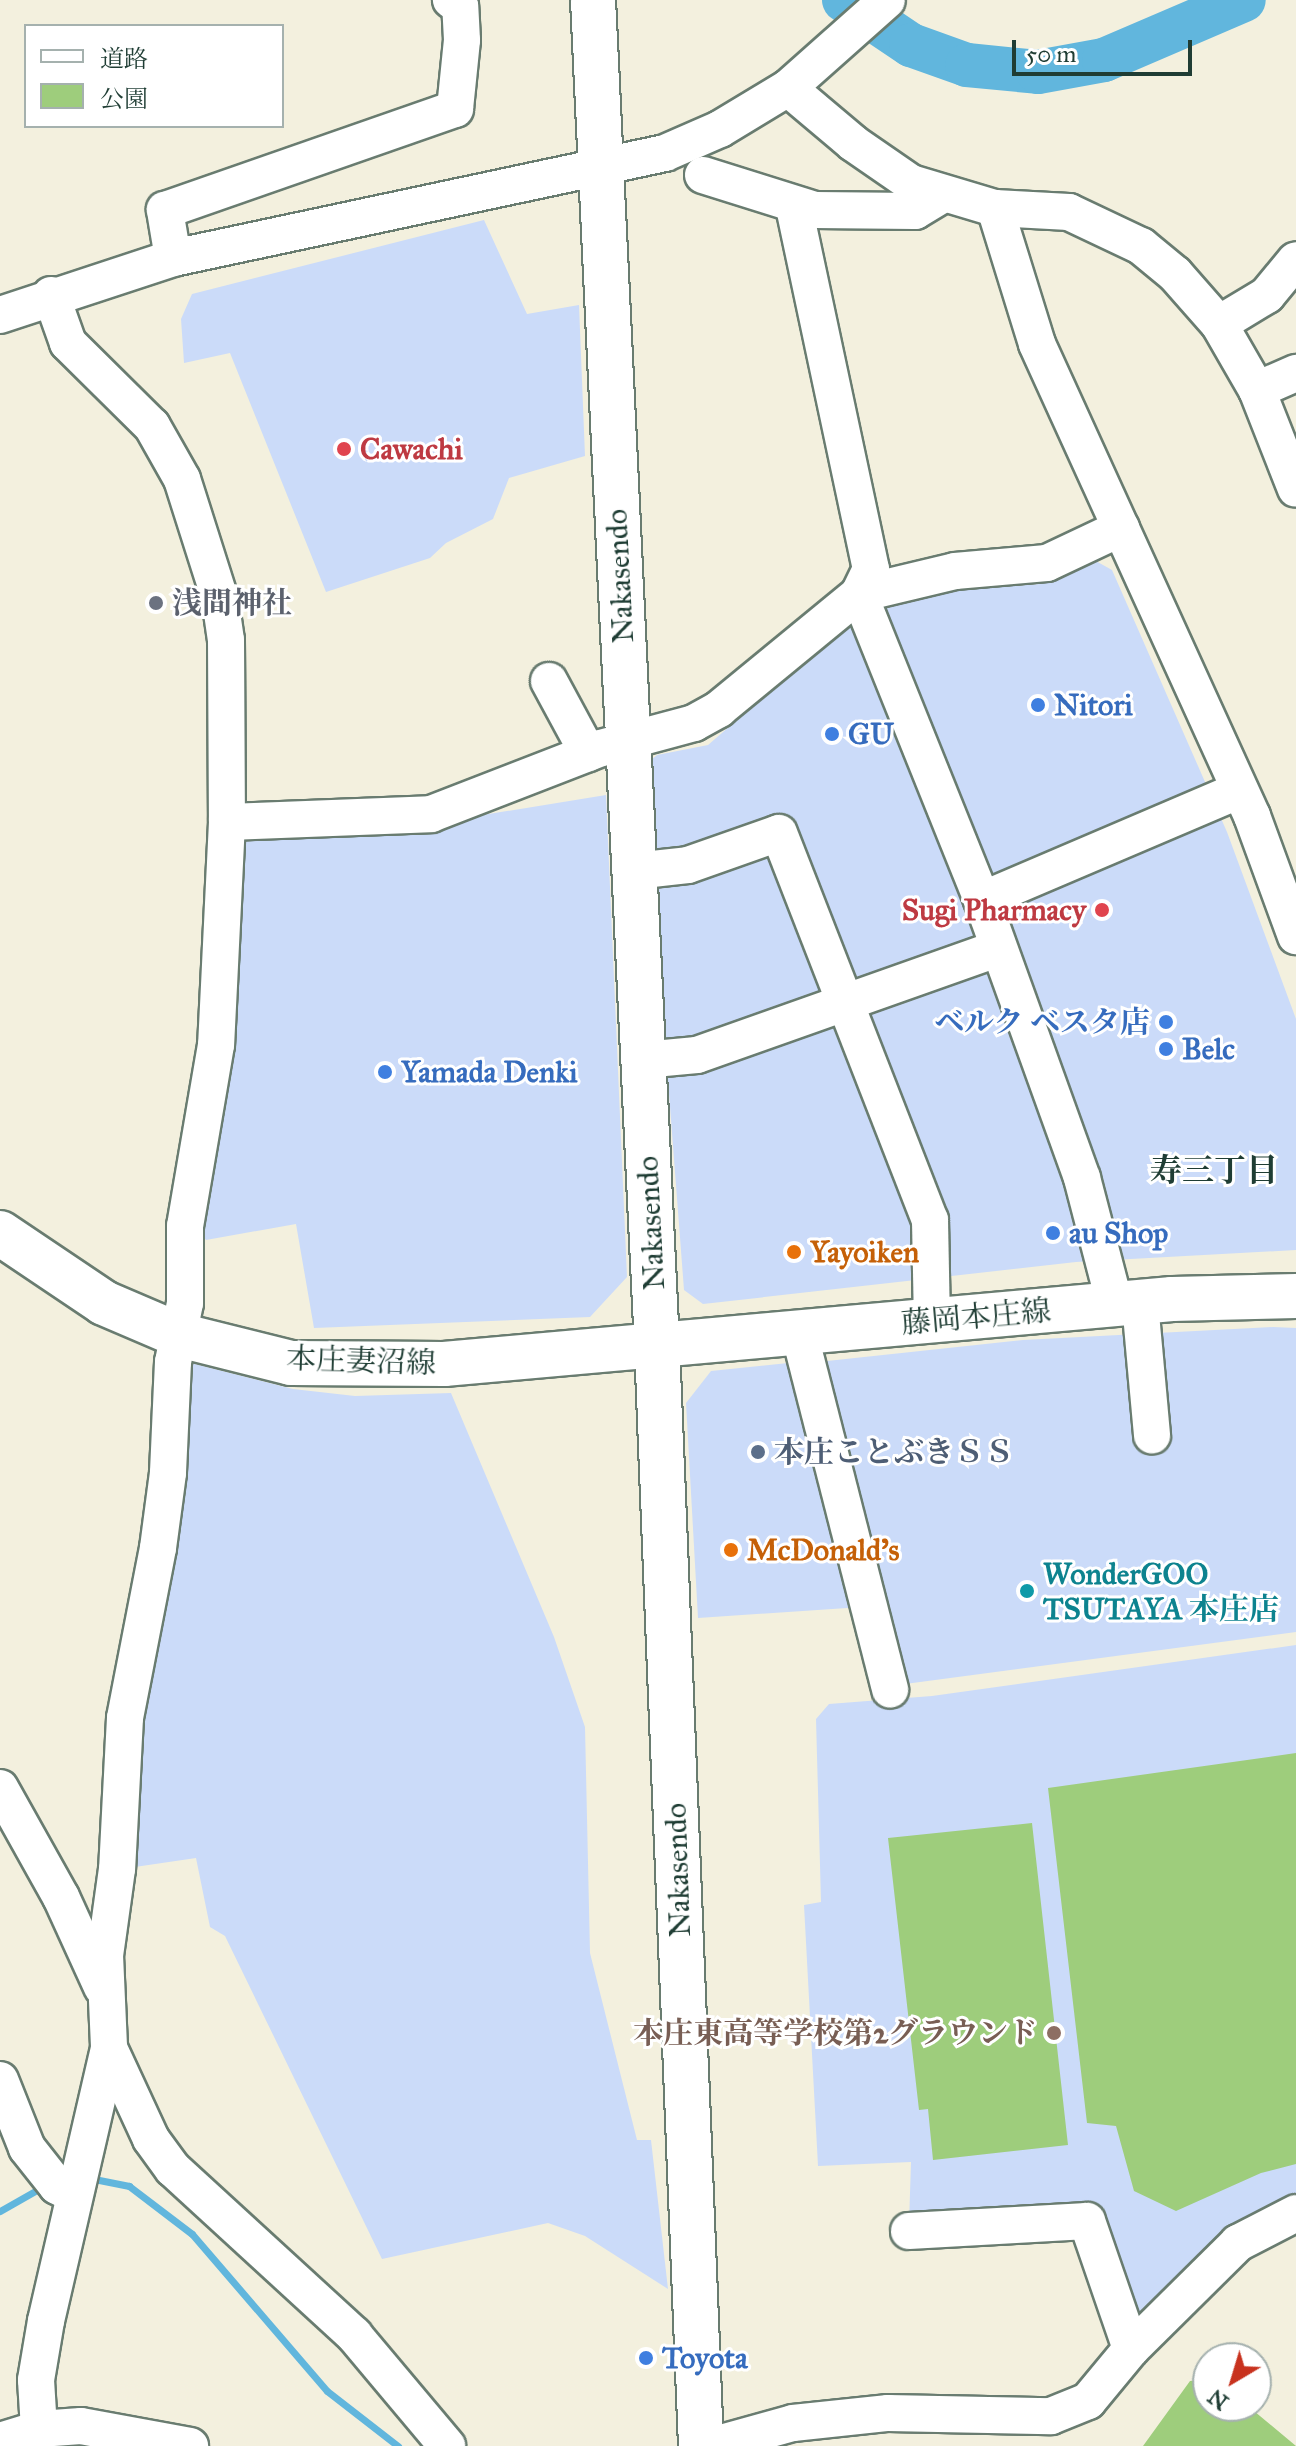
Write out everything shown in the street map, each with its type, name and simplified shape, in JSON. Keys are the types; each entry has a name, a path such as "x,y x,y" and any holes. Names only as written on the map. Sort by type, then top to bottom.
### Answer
{"main road":[{"name":"Nakasendo","path":"593,0 601,167 608,747 634,871 657,1345 701,2446"},
{"name":"本庄妻沼線","path":"0,1233 93,1296 179,1335 291,1363 444,1364 657,1345"},
{"name":"藤岡本庄線","path":"657,1345 1128,1304 1296,1296"}],"street":[{"path":"173,258 165,210 455,109 462,40 460,6 451,0"},
{"path":"0,315 51,295 173,258 601,167 694,142 788,88 887,0"},
{"path":"788,88 886,168 940,196 995,208 1069,212 1106,226 1175,274 1219,324 1257,390 1296,489"},
{"path":"703,175 794,207 915,211 940,196"},
{"path":"227,822 431,814 608,747 694,723 719,709 859,594 871,569 794,207"},
{"path":"995,208 1037,344 1240,790 1296,936"},
{"path":"1219,324 1267,295 1296,260"},
{"path":"51,295 68,343 152,426 182,479 220,599 226,640 227,822 216,1045 183,1247 185,1303 179,1335 158,1548 125,1718 104,1992 109,2048 151,2139 173,2169 354,2335 447,2446"},
{"path":"1257,390 1296,373"},
{"path":"859,594 955,571 1047,563 1121,528"},
{"path":"859,594 982,900 1128,1304 1152,1435"},
{"path":"549,681 608,747"},
{"path":"982,900 1240,790"},
{"path":"634,871 688,865 779,833 930,1220 932,1320"},
{"path":"643,1060 697,1055 999,948"},
{"path":"799,1332 890,1690"},
{"path":"0,1788 61,1897 104,1992"},
{"path":"39,2429 36,2380 66,2178 109,2048"},
{"path":"0,2080 17,2131 66,2178"},
{"path":"710,2446 793,2423 888,2413 1051,2416 1088,2401 1131,2349 1238,2243 1296,2213"},
{"path":"909,2231 1087,2221 1131,2349"},
{"path":"0,2441 39,2429 121,2429 190,2446"}],"shaded area":[{"path":"484,220 527,314 579,305 585,456 509,478 493,519 446,543 430,558 326,592 230,353 184,363 181,319 192,294"},
{"path":"1094,560 1112,570 1227,832 1296,1019 1296,1250 1076,1262 703,1304 684,1290 644,766 657,755 708,745 852,625 888,607 956,590 1040,584"},
{"path":"606,795 627,1277 590,1317 314,1328 296,1224 206,1240 196,1227 236,846 248,835 421,825"},
{"path":"1296,1328 1296,1632 905,1684 818,1368 827,1361 1023,1340"},
{"path":"179,1360 293,1389 355,1396 451,1393 554,1637 585,1727 590,1953 637,2140 651,2140 668,2289 585,2236 548,2223 382,2259 225,1936 210,1927 196,1858 128,1868"},
{"path":"788,1363 862,1607 698,1618 686,1403 711,1371"},
{"name":"本庄東高等学校第2グラウンド","path":"1296,1645 1296,2196 1257,2212 1135,2320 1095,2216 909,2224 911,2162 818,2166 804,1905 821,1902 816,1719 829,1704 932,1696"}],"green space":[{"path":"1296,1753 1296,2164 1261,2173 1176,2211 1134,2191 1116,2126 1087,2123 1048,1788"},
{"path":"1032,1823 1068,2145 933,2160 928,2109 919,2110 888,1838"},
{"path":"1190,2381 1192,2422 1267,2422 1296,2446 1143,2446"}],"waterway":[{"path":"844,0 911,45 967,65 1038,72 1104,60 1244,0"},
{"path":"89,2178 129,2186 192,2234 327,2391 398,2446"},
{"path":"0,2211 44,2186"}],"place":[{"name":"Cawachi","path":"344,449"},
{"name":"浅間神社","path":"156,603"},
{"name":"Nitori","path":"1038,705"},
{"name":"GU","path":"832,734"},
{"name":"Sugi Pharmacy","path":"1102,910"},
{"name":"ベルク ベスタ店","path":"1166,1022"},
{"name":"Belc","path":"1166,1049"},
{"name":"Yamada Denki","path":"385,1072"},
{"name":"au Shop","path":"1053,1233"},
{"name":"Yayoiken","path":"794,1252"},
{"name":"本庄ことぶきＳＳ","path":"758,1452"},
{"name":"McDonald's","path":"731,1550"},
{"name":"WonderGOO TSUTAYA 本庄店","path":"1027,1591"},
{"name":"本庄東高等学校第2グラウンド","path":"1054,2033"},
{"name":"Toyota","path":"646,2358"}],"district":[{"name":"寿三丁目","path":"1214,1171"}]}
